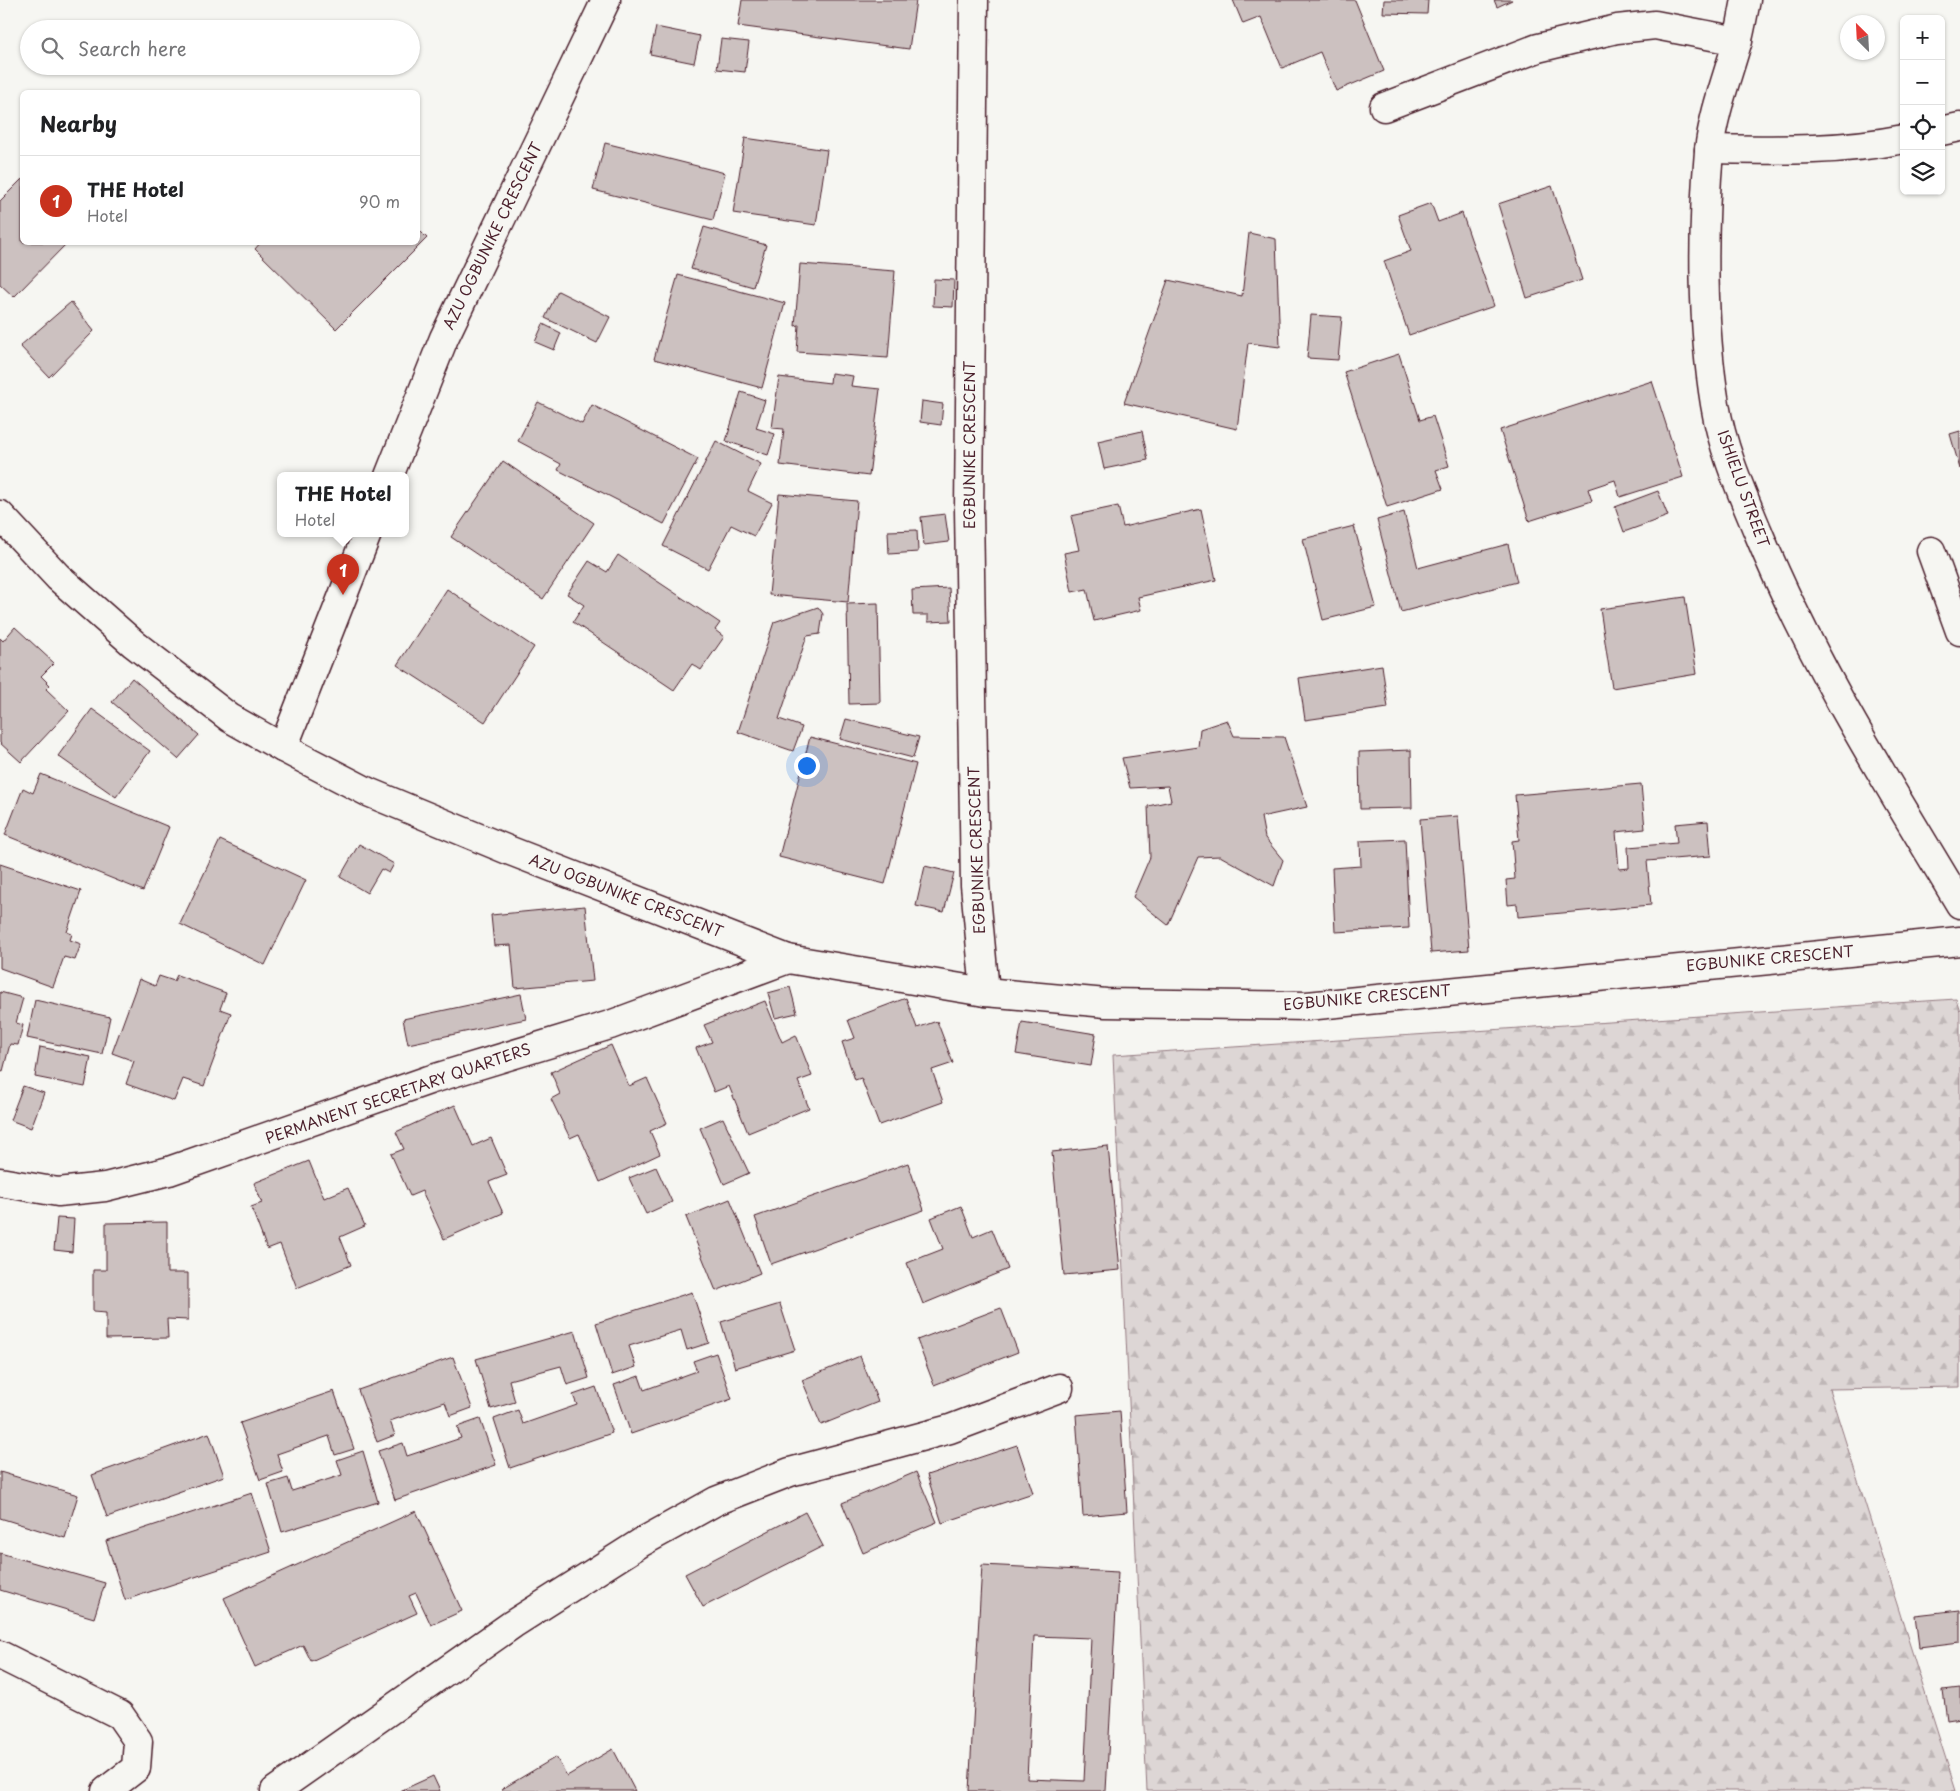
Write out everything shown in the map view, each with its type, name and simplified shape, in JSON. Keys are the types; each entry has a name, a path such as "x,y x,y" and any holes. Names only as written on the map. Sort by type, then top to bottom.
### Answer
{"street":[{"name":"AZU OGBUNIKE CRESCENT","path":"391,472 444,338 606,0"},
{"name":"EGBUNIKE CRESCENT","path":"974,0 969,509 975,885 985,992 1106,1003 1307,1006 1960,941"},
{"name":"ISHIELU STREET","path":"1746,0 1738,42 1724,85 1710,149 1706,230 1707,331 1715,404 1723,440 1743,496 1777,579 1840,705 1960,904"},
{"path":"1384,107 1538,48 1618,29 1655,25 1738,42"},
{"path":"1945,130 1960,127"},
{"path":"1710,149 1797,150 1866,147 1900,140"},
{"name":"AZU OGBUNIKE CRESCENT","path":"0,515 58,577 134,644 230,718 368,792 508,850 788,959 985,992"},
{"path":"283,748 366,537"},
{"path":"1931,551 1960,631"},
{"name":"PERMANENT SECRETARY QUARTERS","path":"0,1182 58,1192 105,1187 169,1171 429,1080 610,1025 788,959"},
{"path":"275,1791 513,1624 642,1542 716,1500 790,1472 950,1429 1059,1388"},
{"path":"0,1655 120,1715 138,1740 136,1768 106,1791"}],"green space":[{"path":"1956,999 1960,1011 1960,1387 1829,1389 1956,1791 1147,1791 1113,1055"}],"building":[{"path":"742,0 916,0 909,49 738,26"},
{"path":"1233,0 1355,0 1384,71 1336,91 1320,52 1282,68 1261,17 1243,24"},
{"path":"1384,0 1428,0 1427,14 1383,13"},
{"path":"1494,0 1512,0 1497,7"},
{"path":"656,27 700,36 694,63 650,54"},
{"path":"721,39 749,42 745,72 717,69"},
{"path":"745,138 827,150 816,225 733,213"},
{"path":"605,143 725,173 713,220 593,190"},
{"path":"20,181 20,245 65,245 14,297 0,284 0,201"},
{"path":"1552,186 1582,280 1527,298 1498,204"},
{"path":"1431,203 1438,222 1462,213 1494,306 1409,335 1384,261 1411,251 1398,215"},
{"path":"704,227 766,245 753,287 691,269"},
{"path":"420,231 427,238 420,245"},
{"path":"1249,233 1276,239 1280,347 1248,343 1237,429 1124,403 1168,280 1242,296"},
{"path":"258,245 420,245 336,329 255,249"},
{"path":"800,264 895,271 888,358 797,352 799,325 795,326"},
{"path":"678,275 785,303 762,388 654,359"},
{"path":"934,279 954,280 953,307 933,306"},
{"path":"558,291 610,317 597,343 545,318"},
{"path":"71,302 94,331 49,377 20,346"},
{"path":"1311,315 1342,317 1338,360 1307,358"},
{"path":"543,324 561,333 554,350 535,342"},
{"path":"1399,354 1420,420 1433,416 1449,466 1436,470 1443,489 1387,507 1344,372"},
{"path":"831,373 853,376 851,386 880,389 869,476 780,465 784,429 772,428 779,377 830,383"},
{"path":"1652,381 1683,477 1620,497 1615,480 1588,489 1592,501 1529,521 1500,430"},
{"path":"741,392 765,400 756,428 775,434 768,455 726,441"},
{"path":"922,401 943,404 941,425 920,422"},
{"path":"538,402 582,424 592,405 698,459 664,524 558,470 561,464 518,441"},
{"path":"1142,431 1148,460 1104,469 1098,441"},
{"path":"1960,431 1960,469 1950,434"},
{"path":"716,441 761,464 748,491 772,503 754,536 731,525 708,569 663,546"},
{"path":"503,461 594,523 543,599 451,537"},
{"path":"1658,491 1668,516 1624,532 1615,507"},
{"path":"779,494 857,501 848,602 769,595"},
{"path":"1118,506 1123,527 1201,509 1216,580 1138,597 1141,610 1094,621 1087,589 1072,592 1064,553 1079,550 1071,516"},
{"path":"1404,512 1418,568 1508,544 1517,582 1401,612 1377,520"},
{"path":"945,514 949,542 924,545 921,517"},
{"path":"1354,526 1376,607 1323,620 1303,539"},
{"path":"917,530 918,552 889,554 888,531"},
{"path":"618,555 720,623 715,630 724,637 701,670 692,664 674,690 573,622 584,605 567,594 589,561 607,572"},
{"path":"949,588 951,621 928,622 928,615 913,615 912,590"},
{"path":"447,589 534,647 485,722 397,665"},
{"path":"1685,597 1697,674 1612,688 1600,609"},
{"path":"878,603 880,703 849,704 847,604"},
{"path":"818,607 823,614 820,634 807,636 779,719 802,727 793,751 738,732 774,622"},
{"path":"15,627 54,663 41,676 50,685 46,689 69,711 21,762 0,743 0,638 3,641"},
{"path":"1382,665 1388,708 1305,720 1299,678"},
{"path":"132,678 199,735 178,759 112,702"},
{"path":"92,709 150,751 116,797 58,756"},
{"path":"846,719 919,737 913,758 840,739"},
{"path":"1227,720 1234,736 1284,737 1307,807 1261,817 1265,838 1283,860 1274,886 1220,856 1198,857 1168,925 1133,897 1150,857 1148,806 1171,801 1168,786 1130,788 1122,758 1198,747 1200,729"},
{"path":"810,737 916,764 885,884 779,857"},
{"path":"1411,750 1412,808 1360,809 1359,752"},
{"path":"41,774 169,827 143,891 5,835 23,788 33,793"},
{"path":"1641,784 1645,829 1616,832 1619,869 1629,868 1628,847 1677,843 1675,824 1708,821 1711,856 1647,861 1651,905 1518,917 1517,904 1508,905 1506,880 1515,879 1512,841 1519,840 1515,795"},
{"path":"1458,816 1469,950 1431,953 1420,819"},
{"path":"1405,839 1409,928 1335,932 1332,868 1361,866 1360,841"},
{"path":"220,840 306,880 265,965 180,924"},
{"path":"359,844 394,864 389,873 381,869 367,893 340,877"},
{"path":"0,864 81,891 67,932 72,934 70,940 81,944 75,960 64,957 53,987 0,968"},
{"path":"925,866 954,873 944,912 916,906"},
{"path":"585,906 593,981 515,988 511,945 494,946 491,915"},
{"path":"177,975 226,993 220,1009 231,1013 204,1086 183,1079 174,1101 126,1084 134,1061 112,1053 139,979 155,986 159,976 174,981"},
{"path":"790,987 797,1013 775,1018 768,993"},
{"path":"0,992 23,998 16,1023 23,1025 18,1045 10,1044 3,1071 0,1070"},
{"path":"521,994 526,1019 408,1044 403,1019"},
{"path":"906,998 917,1028 937,1021 953,1063 932,1070 943,1102 879,1125 861,1078 855,1080 842,1042 855,1038 848,1020"},
{"path":"35,1000 110,1017 102,1054 27,1038"},
{"path":"765,1001 782,1042 796,1035 812,1076 798,1081 809,1108 748,1133 729,1086 714,1092 696,1048 712,1042 704,1025"},
{"path":"1022,1022 1096,1034 1091,1066 1016,1054"},
{"path":"611,1045 629,1086 647,1078 667,1123 650,1131 660,1154 600,1182 579,1134 570,1138 551,1099 560,1094 551,1072"},
{"path":"40,1047 91,1057 85,1087 35,1077"},
{"path":"23,1086 44,1093 31,1128 10,1120"},
{"path":"455,1105 473,1146 491,1138 507,1175 489,1182 503,1213 444,1239 422,1191 410,1196 391,1154 404,1149 396,1132"},
{"path":"723,1118 749,1173 724,1184 700,1128"},
{"path":"1108,1146 1120,1270 1064,1275 1052,1152"},
{"path":"309,1161 324,1198 348,1188 365,1226 340,1237 351,1265 297,1288 280,1244 267,1249 251,1207 262,1203 254,1183"},
{"path":"908,1163 924,1210 771,1264 755,1217"},
{"path":"656,1167 672,1202 646,1214 629,1178"},
{"path":"730,1199 760,1273 716,1291 686,1217"},
{"path":"961,1206 973,1237 992,1229 1008,1269 923,1304 907,1263 943,1249 931,1218"},
{"path":"57,1218 74,1219 72,1252 54,1250"},
{"path":"167,1222 167,1273 188,1273 188,1320 167,1319 168,1338 106,1339 106,1313 93,1312 93,1270 106,1270 106,1223"},
{"path":"692,1292 709,1343 687,1350 681,1330 629,1346 636,1367 612,1375 596,1323"},
{"path":"780,1304 795,1350 735,1368 721,1322"},
{"path":"1001,1308 1018,1352 934,1385 917,1340"},
{"path":"575,1331 589,1378 567,1385 561,1366 509,1380 515,1402 491,1409 476,1359"},
{"path":"716,1353 732,1399 631,1434 614,1385 639,1376 644,1390 697,1371 693,1361"},
{"path":"860,1356 878,1402 821,1425 802,1380"},
{"path":"453,1357 472,1408 450,1416 445,1402 390,1421 395,1435 377,1442 358,1390"},
{"path":"596,1387 612,1433 510,1468 494,1419 518,1410 523,1424 577,1405 573,1395"},
{"path":"334,1391 354,1449 335,1455 329,1436 277,1454 283,1472 260,1480 240,1423"},
{"path":"1120,1411 1127,1512 1083,1516 1076,1415"},
{"path":"480,1419 496,1465 395,1500 378,1451 403,1443 407,1456 461,1438 457,1427"},
{"path":"209,1433 224,1476 107,1517 92,1475"},
{"path":"1017,1445 1033,1493 942,1523 927,1475"},
{"path":"363,1451 378,1502 282,1532 268,1484 288,1478 292,1491 342,1475 337,1460"},
{"path":"0,1472 78,1495 65,1538 0,1518"},
{"path":"916,1472 937,1522 863,1553 842,1503"},
{"path":"252,1493 271,1552 125,1600 106,1541"},
{"path":"416,1511 462,1611 431,1625 416,1593 409,1596 417,1613 311,1661 303,1645 255,1667 224,1598"},
{"path":"805,1512 823,1546 703,1607 685,1574"},
{"path":"0,1553 105,1583 94,1618 0,1590"},
{"path":"982,1565 1118,1572 1106,1791 969,1791","holes":["1034,1636 1091,1638 1084,1781 1027,1779"]},
{"path":"1960,1610 1960,1642 1919,1647 1915,1615"},
{"path":"1960,1688 1960,1718 1947,1720 1943,1690"},
{"path":"613,1749 635,1791 503,1791 502,1789 556,1757 567,1776"},
{"path":"433,1776 440,1791 400,1791"}],"place":[{"name":"THE Hotel","path":"343,595"}]}
